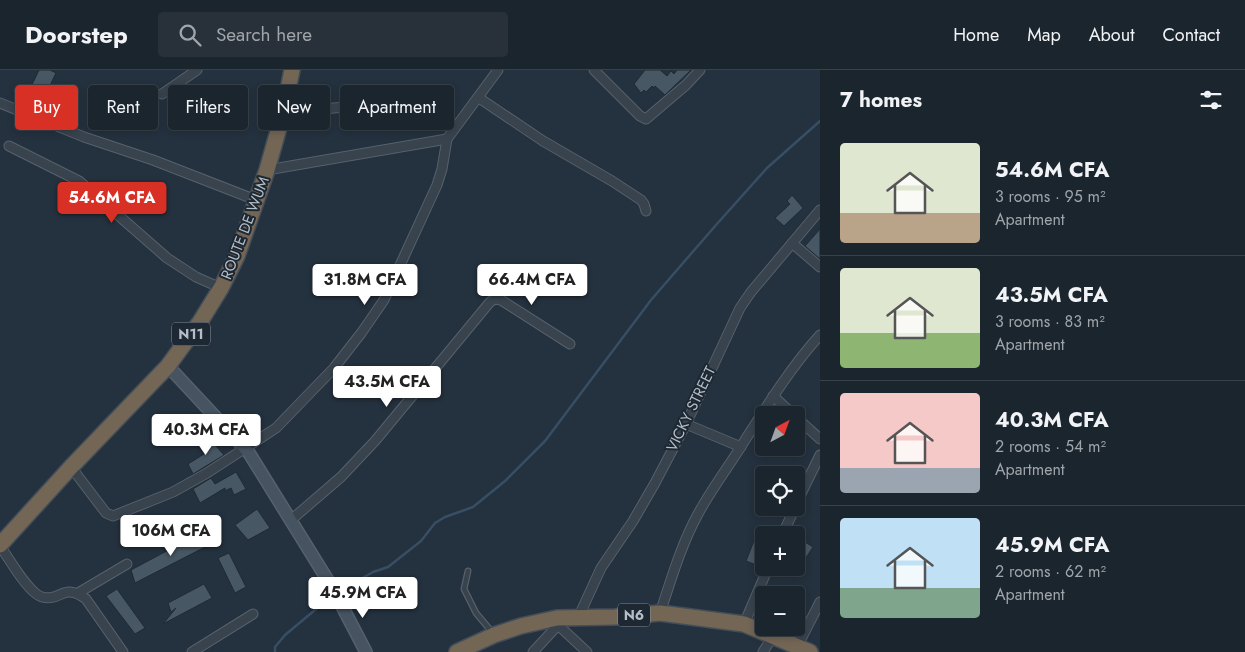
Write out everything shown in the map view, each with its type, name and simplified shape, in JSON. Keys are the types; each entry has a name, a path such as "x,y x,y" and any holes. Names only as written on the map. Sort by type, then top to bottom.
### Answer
{"highway":[{"name":"ROUTE DE WUM","path":"289,85 292,70"},
{"name":"ROUTE DE WUM","path":"1,543 70,467 168,366 200,322 221,288 237,256 267,170 278,130"},
{"name":"N6","path":"456,652 494,635 521,626 578,618 660,613 744,624 755,629"},
{"name":"N6","path":"773,636 804,649"}],"main road":[{"path":"168,366 245,448 332,587 366,652"}],"street":[{"path":"162,94 197,70"},
{"path":"70,467 106,513 113,516 173,492 208,473 276,428 334,368 384,300 437,185 447,139 498,70"},
{"path":"594,70 640,116 646,119 686,85 700,70"},
{"path":"479,98 641,200 646,211"},
{"path":"0,103 84,137 153,160 256,200"},
{"path":"267,170 447,139"},
{"path":"9,146 80,181 168,258 196,277 221,288"},
{"name":"VICKY STREET","path":"578,618 601,568 633,521 686,424 740,308 751,292 820,210"},
{"path":"792,243 820,267"},
{"path":"291,520 341,477 375,441 490,302 495,299 501,300 570,344"},
{"path":"660,613 675,568 697,516 773,396 801,357 820,335"},
{"path":"773,396 784,406"},
{"path":"686,424 741,447"},
{"path":"805,425 820,439"},
{"path":"805,487 820,455"},
{"path":"1,543 34,592 44,598 67,592 78,593 86,599 123,652"},
{"path":"78,593 127,564"},
{"path":"744,624 765,576"},
{"path":"804,649 820,602"},
{"path":"192,652 253,614"},
{"path":"533,652 558,622 587,652"},
{"path":"763,652 773,636"}],"lane":[{"path":"468,571 464,589 476,613 494,635"}],"building":[{"path":"39,70 50,70 56,73 50,85 32,85"},
{"path":"645,70 660,70 667,76 671,71 674,74 677,70 691,70 665,95 655,86 641,93 634,84"},
{"path":"792,195 803,208 784,226 775,218 790,204 787,201"},
{"path":"820,229 820,259 805,246"},
{"path":"208,437 224,455 193,474 188,464 204,454 198,446"},
{"path":"236,472 246,489 234,495 231,488 225,491 225,488 200,503 193,489 211,478 215,484"},
{"path":"257,509 270,528 248,540 235,525"},
{"path":"204,531 211,544 135,583 131,570"},
{"path":"755,538 755,564 746,561"},
{"path":"805,542 813,547 805,559"},
{"path":"229,553 246,587 235,593 218,558"},
{"path":"204,584 212,598 163,624 176,608 171,612 168,603"},
{"path":"117,589 145,628 135,634 106,596"}],"waterway":[{"path":"338,592 373,572 388,567 421,541 435,523 445,517 473,507 505,481 545,441 651,300 716,225 767,168 820,121"},
{"path":"275,652 275,647 285,635 333,595"}]}
